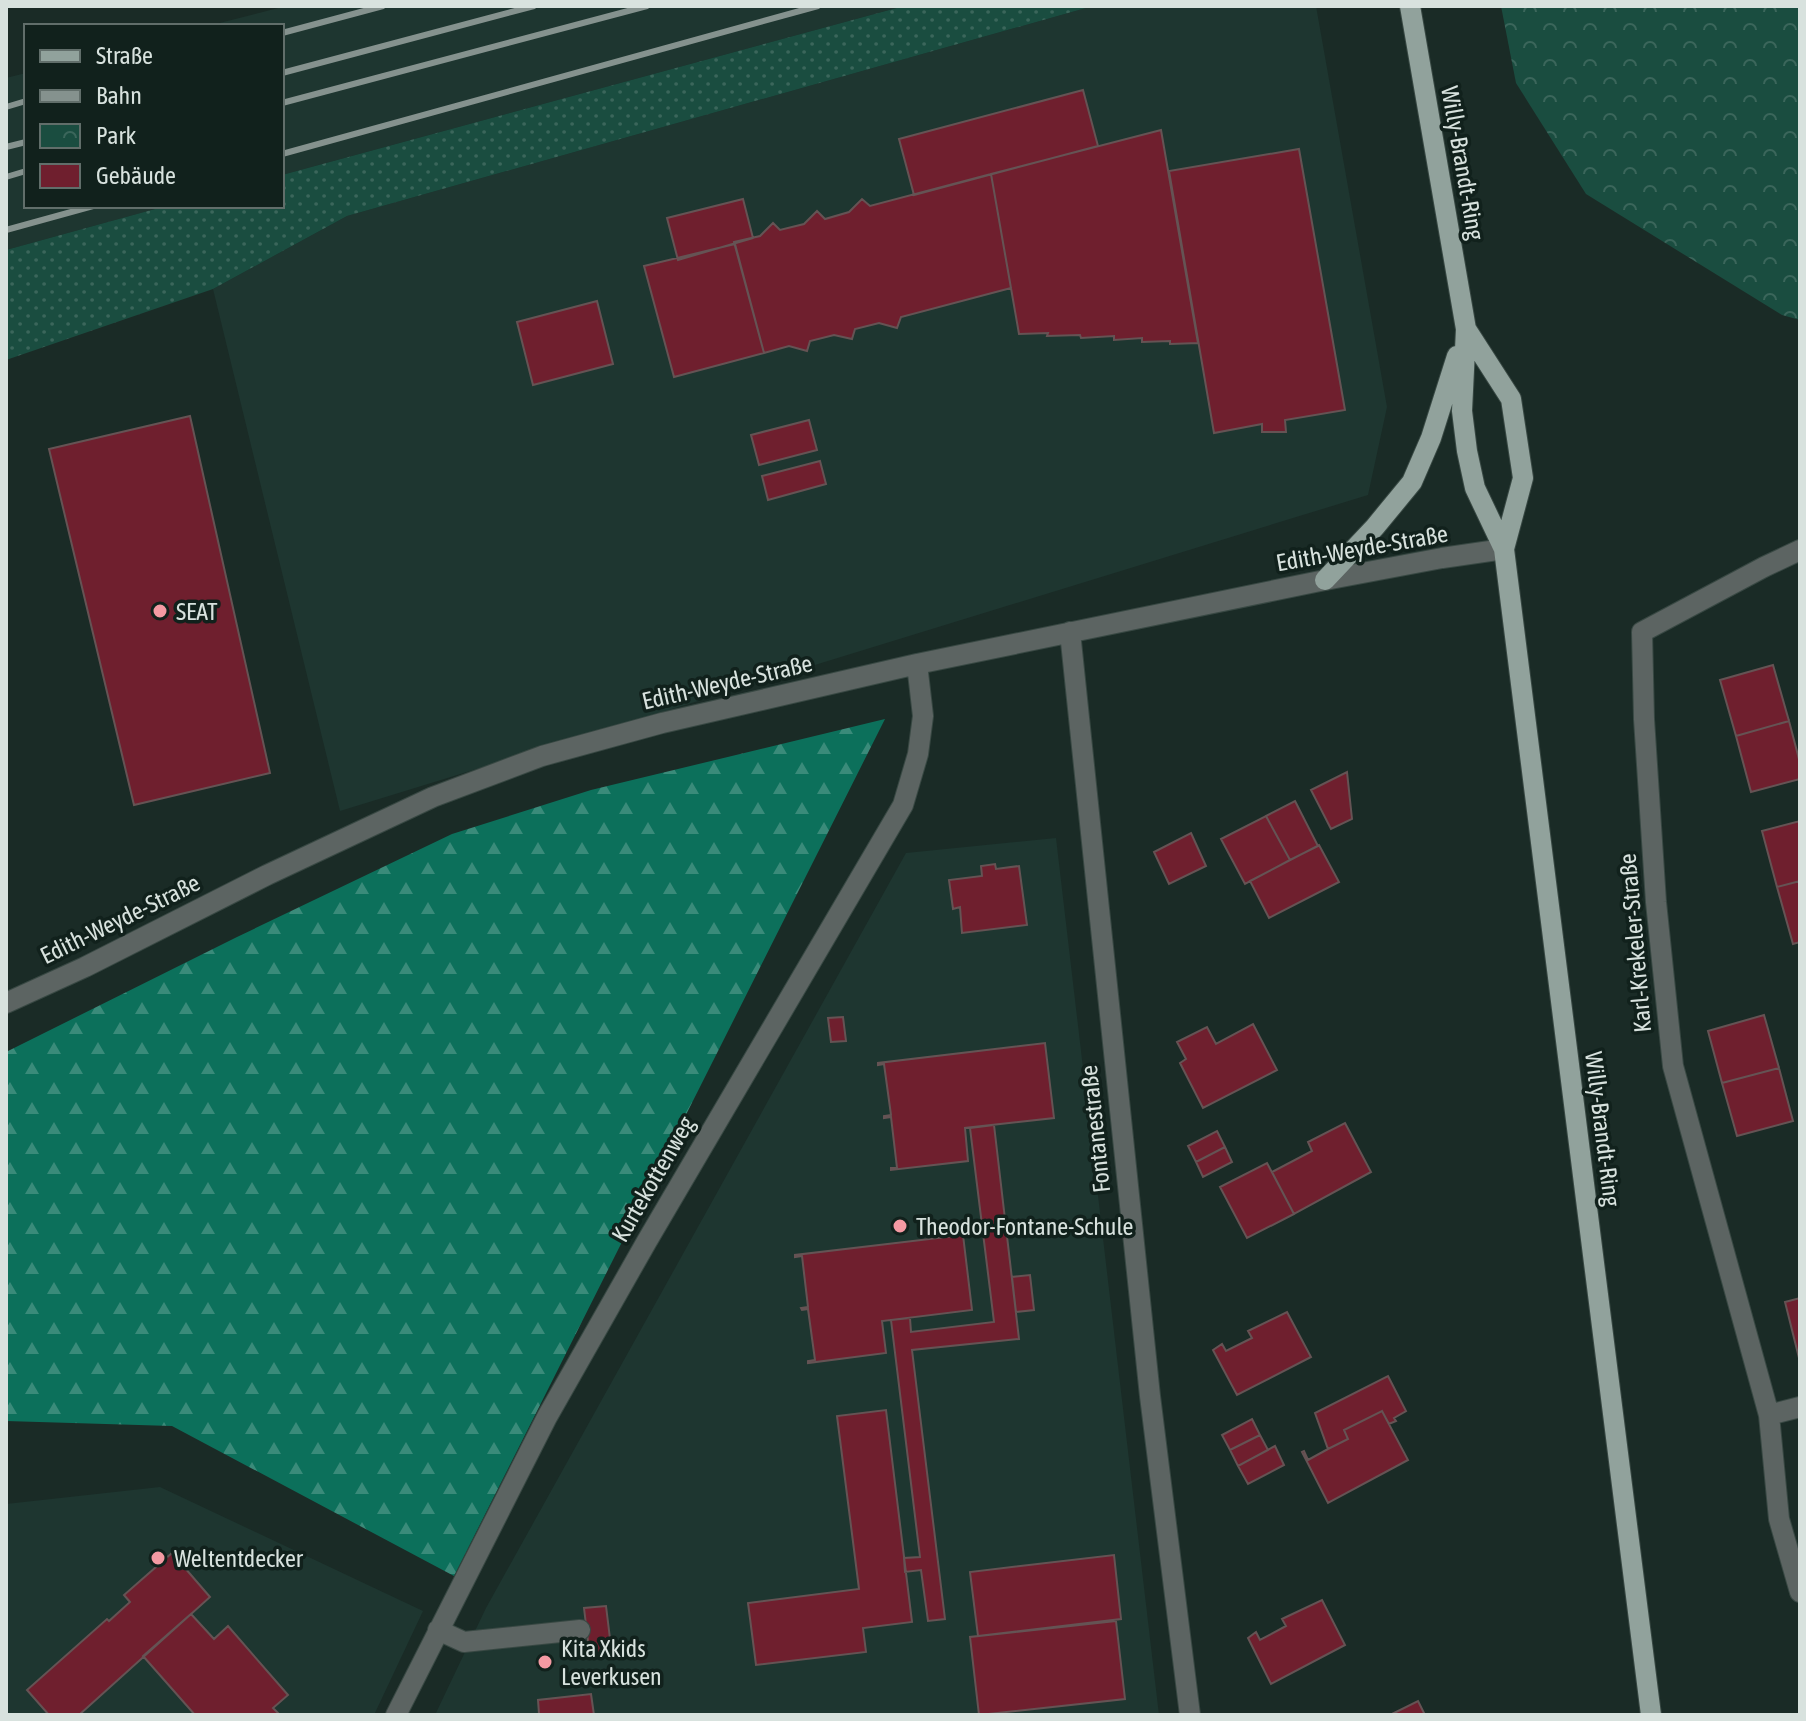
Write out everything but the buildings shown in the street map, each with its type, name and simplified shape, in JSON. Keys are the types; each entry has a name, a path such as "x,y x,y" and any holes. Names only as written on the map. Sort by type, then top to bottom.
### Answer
{"main road":[{"name":"Willy-Brandt-Ring","path":"1410,6 1466,329 1462,411 1467,451 1475,488 1504,549 1651,1715"},
{"name":"Willy-Brandt-Ring","path":"1466,329 1511,399 1523,478 1504,549"},
{"path":"1325,580 1412,482 1431,438 1466,329"}],"street":[{"name":"Edith-Weyde-Straße","path":"6,1003 433,797 542,756 662,723 917,664 1325,580 1504,549"},
{"name":"Karl-Krekeler-Straße","path":"1769,1415 1673,1066 1656,902 1644,719 1642,632 1800,550"},
{"name":"Fontanestraße","path":"1070,632 1150,1396 1190,1715"},
{"name":"Kurtekottenweg","path":"396,1715 547,1417 678,1187 903,805 918,754 923,716 917,664"},
{"path":"1800,1407 1769,1415 1779,1519 1800,1592"},
{"path":"438,1630 464,1642 580,1630"}],"shaded area":[{"path":"286,6 904,6 284,174 284,24 216,24"},
{"path":"1093,6 1316,6 1387,407 1368,495 340,811 213,289 347,216"},
{"path":"24,74 24,208 159,208 6,250 6,78"},
{"name":"Theodor-Fontane-Schule","path":"1056,838 1159,1715 435,1715 486,1608 906,853"},
{"name":"Weltentdecker","path":"160,1487 423,1611 374,1715 6,1715 6,1504"}],"green space":[{"path":"904,6 1093,6 347,216 213,289 6,360 6,250 159,208 284,208 284,174"},
{"path":"1501,6 1800,6 1800,320 1782,315 1586,194 1516,83"},
{"path":"885,719 454,1576 172,1426 6,1421 6,1052 452,834 591,790"}],"railway":[{"path":"284,32 383,6"},
{"path":"284,72 534,6"},
{"path":"284,102 647,6"},
{"path":"284,153 818,6"},
{"path":"6,107 24,102"},
{"path":"6,147 24,142"},
{"path":"6,177 24,172"},
{"path":"6,230 86,208"}],"place":[{"name":"SEAT","path":"160,611"},
{"name":"Theodor-Fontane-Schule","path":"900,1226"},
{"name":"Weltentdecker","path":"158,1558"},
{"name":"Kita Xkids Leverkusen","path":"545,1662"}]}
